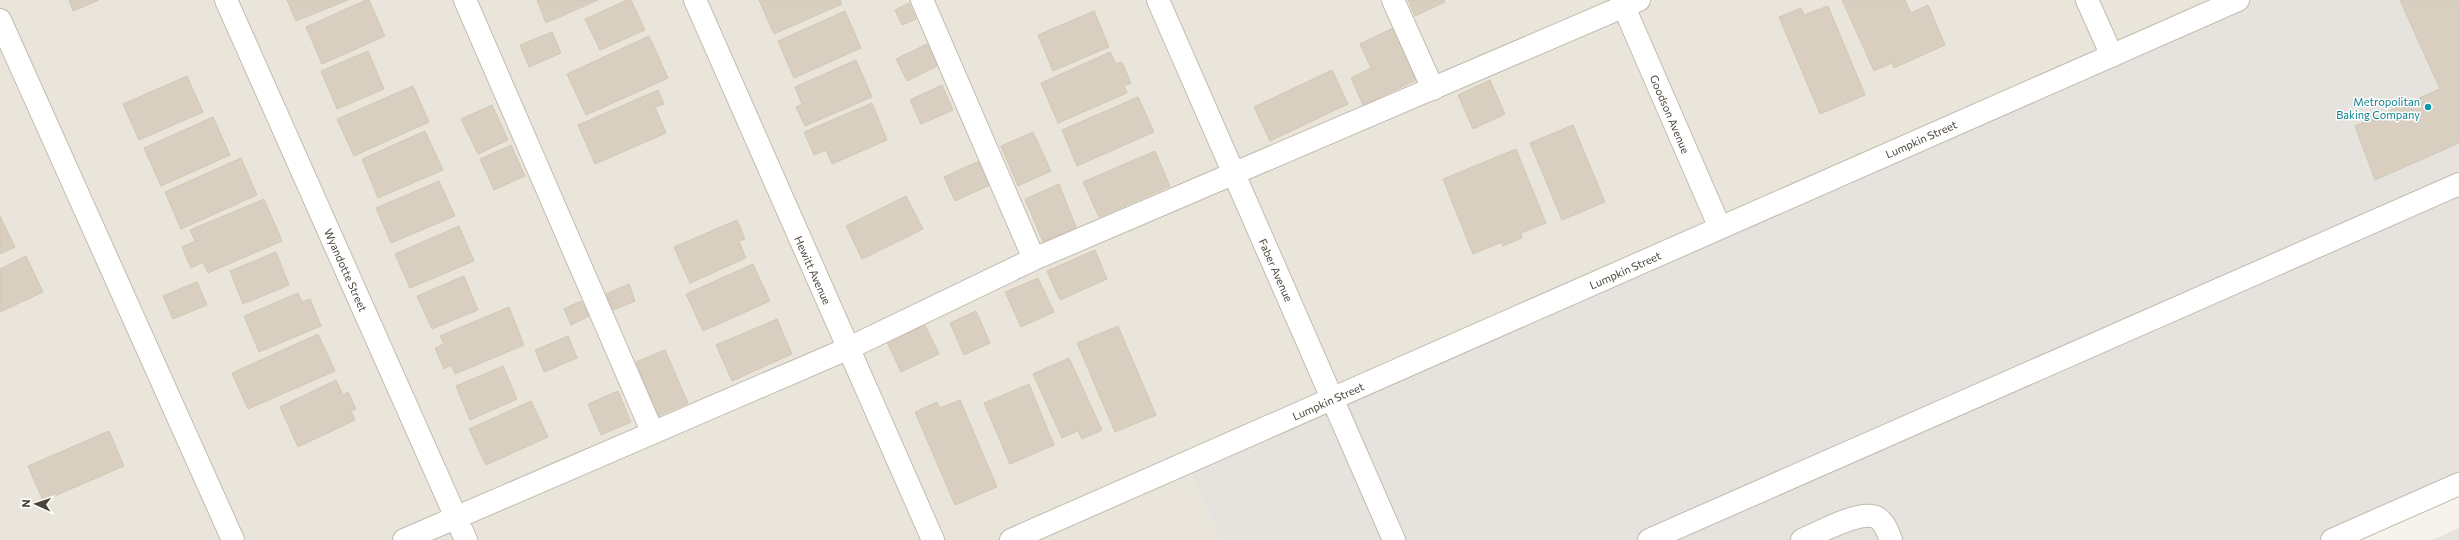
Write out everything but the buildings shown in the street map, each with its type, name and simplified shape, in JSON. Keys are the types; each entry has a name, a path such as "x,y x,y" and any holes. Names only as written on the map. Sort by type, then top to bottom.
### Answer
{"street":[{"name":"Wyandotte Street","path":"226,0 466,540"},
{"path":"465,0 652,431"},
{"name":"Hewitt Avenue","path":"696,0 847,349 933,540"},
{"path":"922,0 1034,260"},
{"name":"Faber Avenue","path":"1158,0 1394,540"},
{"path":"1394,0 1433,89"},
{"path":"2087,0 2112,56"},
{"name":"Lumpkin Street","path":"1011,540 2238,0"},
{"path":"404,540 652,431 847,349 1034,260 1433,89 1628,2"},
{"name":"Goodson Avenue","path":"1628,2 1720,228"},
{"path":"0,20 233,540"},
{"path":"1649,540 2459,184"},
{"path":"2332,540 2459,484"},
{"path":"1802,540 1852,518 1866,515 1877,517 1886,527 1891,540"}],"shaded area":[{"path":"0,0 2238,0 1187,463 1220,540 0,540"},
{"path":"2238,0 2459,0 2459,484 2332,540 1220,540 1187,463"},
{"path":"2459,528 2459,540 2432,540"}],"place":[{"name":"Metropolitan Baking Company","path":"2428,107"}]}
